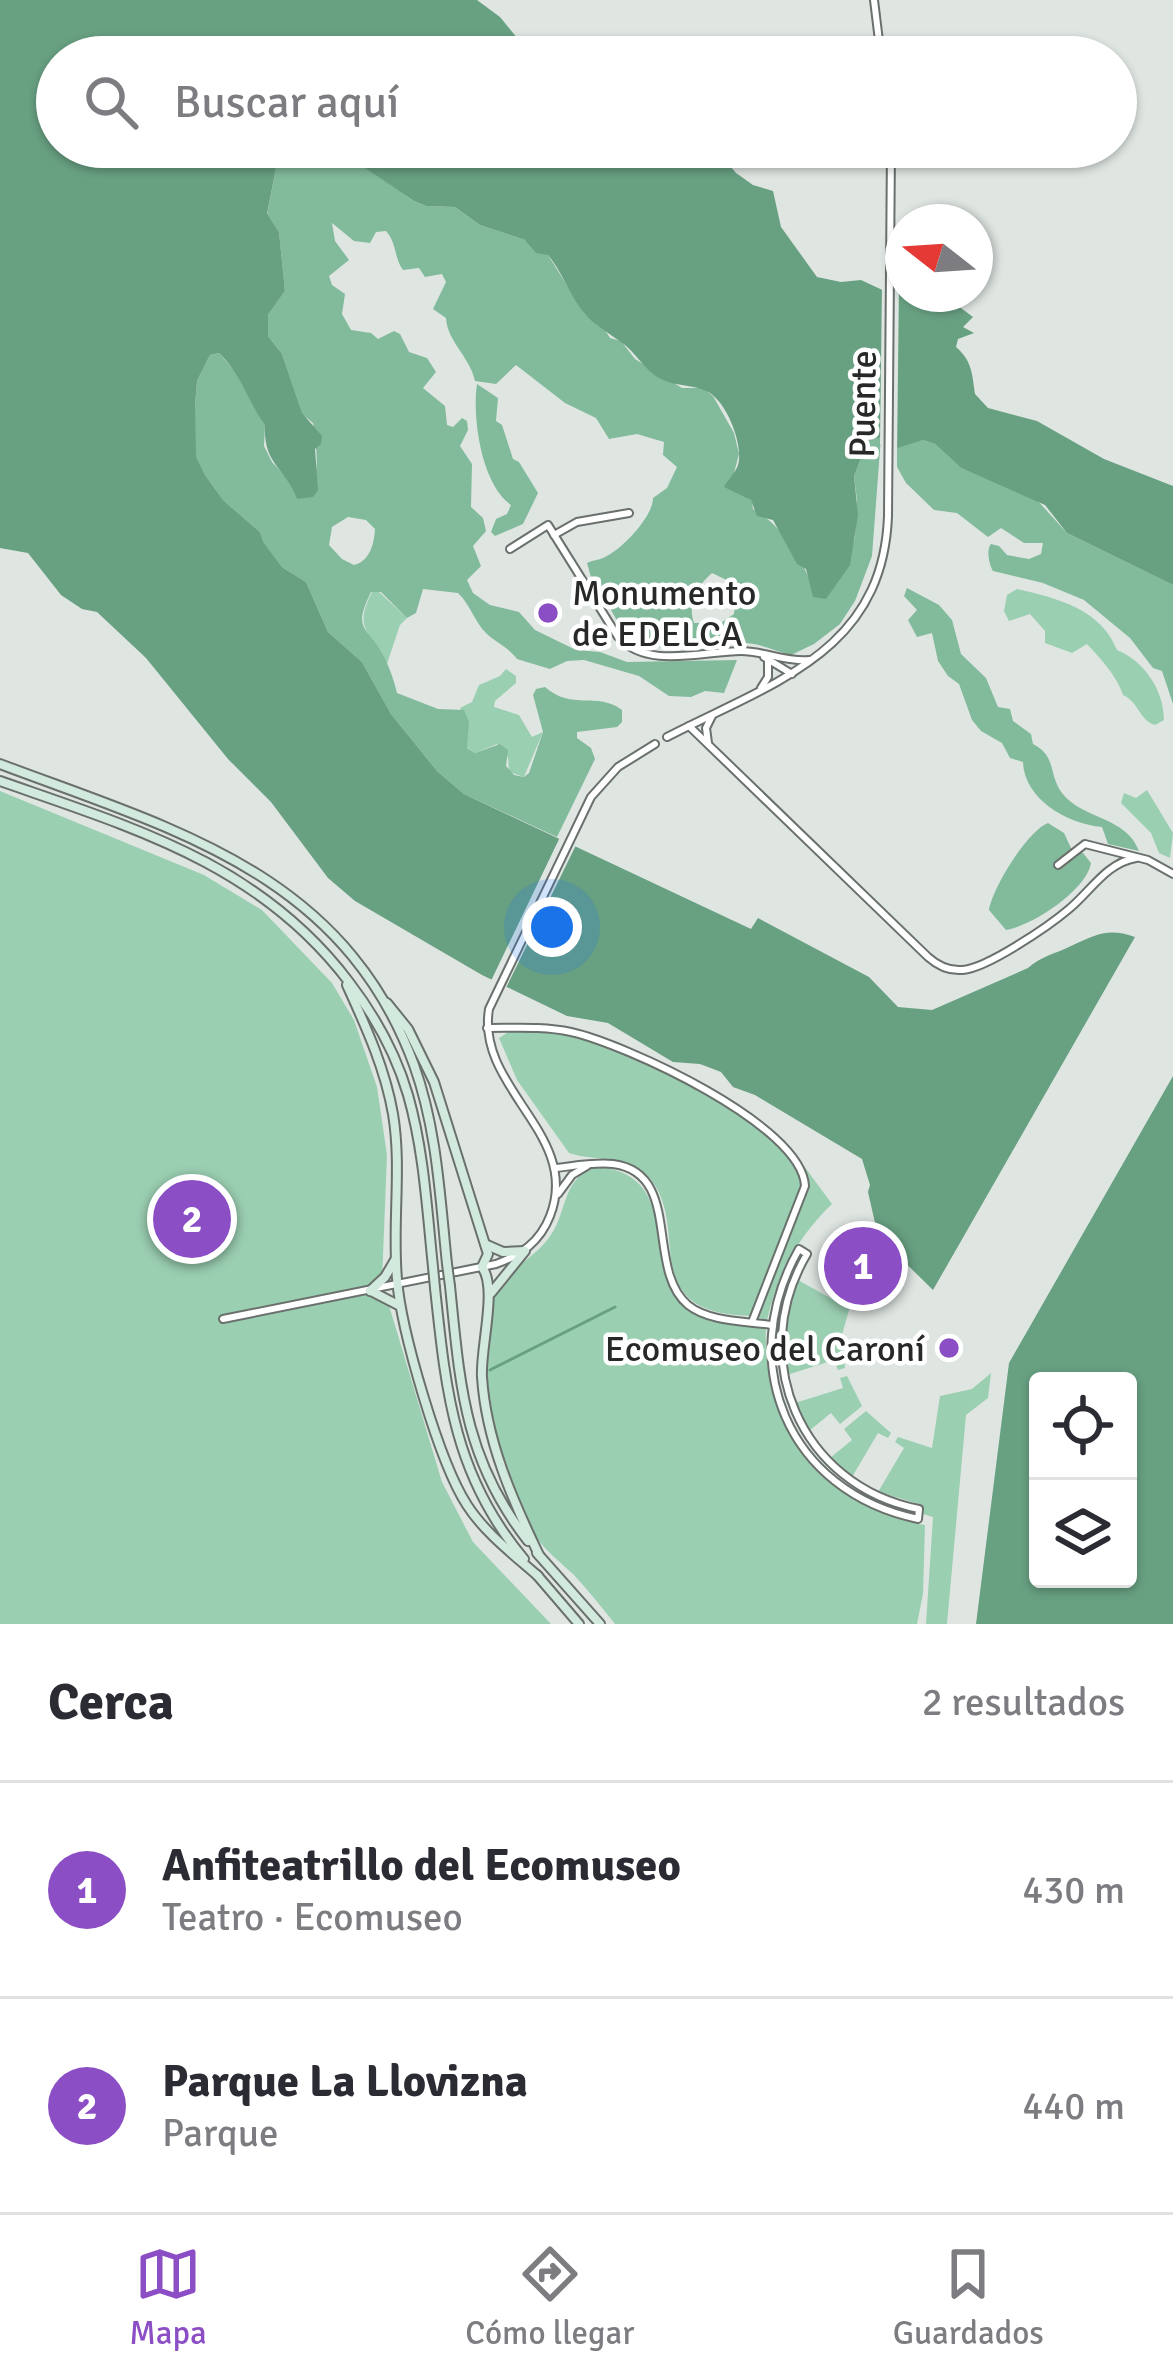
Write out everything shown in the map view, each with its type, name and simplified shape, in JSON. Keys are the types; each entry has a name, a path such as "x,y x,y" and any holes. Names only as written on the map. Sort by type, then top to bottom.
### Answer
{"main road":[{"path":"0,764 183,833 243,863 316,920 408,1029 428,1068 488,1254 482,1267 490,1282 482,1361 489,1424 539,1555"},
{"path":"0,781 217,865 290,916 374,1017 407,1090 417,1134 446,1390 460,1446 495,1520 579,1624"},
{"path":"342,973 374,1046 391,1104 398,1285 445,1459 482,1525 538,1576"},
{"path":"377,994 404,1043 425,1102 469,1432 490,1485 539,1555 600,1624"},
{"path":"484,1242 503,1252 525,1251"},
{"path":"488,1300 525,1251"},
{"path":"396,1257 390,1271 370,1291 389,1297 402,1309"}],"street":[{"path":"874,0 878,36"},
{"name":"Puente","path":"667,737 818,658 853,625 878,576 886,543 891,168"},
{"path":"554,535 577,522 629,514"},
{"path":"510,549 548,525 628,646 684,657 734,651 795,661 818,658"},
{"path":"757,654 792,674"},
{"path":"760,690 769,674 767,659"},
{"path":"709,746 706,728 715,712"},
{"path":"689,726 928,957 950,970 974,968 1039,929 1072,907 1118,863 1136,858"},
{"path":"580,1166 550,1148 496,1062 487,1028 494,993 573,830 609,776 656,744"},
{"path":"1058,865 1085,844 1173,874"},
{"path":"487,1028 551,1029 587,1036 724,1098 786,1149 803,1171 805,1186 752,1322"},
{"path":"550,1148 556,1168 554,1205"},
{"path":"223,1319 482,1267 525,1251 544,1229 564,1184 590,1164"},
{"path":"556,1168 623,1166 651,1188 667,1265 684,1301 710,1315 781,1326"},
{"path":"785,1402 781,1326 792,1282 807,1254 799,1249 781,1286 771,1324 770,1359 796,1438 838,1485 867,1503 918,1519 919,1509 872,1494 818,1459"},
{"path":"838,1485 844,1476"},
{"path":"867,1503 872,1494"}],"shaded area":[{"path":"0,0 477,0 515,36 36,36 36,168 276,168 267,214 279,232 285,291 268,315 268,336 282,354 302,413 322,436 315,449 318,490 313,497 297,499 267,449 265,425 219,353 210,355 197,381 196,457 205,475 224,501 260,532 282,567 306,582 328,632 362,662 391,714 437,771 464,794 751,929 758,918 869,977 898,1007 932,1010 1095,936 1135,937 933,1290 878,1236 862,1159 755,1095 733,1087 721,1072 673,1062 608,1023 567,1016 482,975 355,901 328,878 271,802 228,759 146,658 97,612 82,609 61,595 28,553 0,548"},
{"path":"276,168 367,168 414,201 455,207 480,225 525,240 548,255 585,314 610,338 621,341 635,359 682,388 703,388 713,396 734,433 739,454 734,473 737,490 789,542 812,587 850,555 857,500 854,476 868,441 881,437 872,556 855,601 840,624 791,655 750,643 679,648 631,638 596,595 587,563 628,540 648,514 653,498 667,488 677,467 663,455 664,442 637,434 609,439 596,418 565,403 516,365 496,384 475,381 446,318 433,309 446,282 442,274 425,277 419,268 403,270 386,231 376,232 370,243 354,241 332,223 335,241 349,260 329,276 332,285 345,294 342,314 351,330 378,339 394,331 400,334 409,352 427,358 436,372 423,388 445,406 447,425 453,427 462,418 467,421 460,446 472,464 471,507 483,518 486,531 473,546 481,566 467,580 473,593 490,605 519,612 535,630 576,650 627,662 737,660 724,693 669,696 639,676 584,660 550,669 517,659 483,630 458,593 423,589 416,613 407,618 381,592 371,592 362,621 385,659 397,693 438,709 464,710 469,722 467,748 475,753 500,744 508,750 506,766 514,775 529,773 543,732 533,695 536,689 545,687 565,698 603,702 622,710 617,727 577,732 595,759 557,837 464,794 437,771 391,714 362,662 328,632 306,582 282,567 262,542 260,532 224,501 195,457 197,381 210,355 219,353 244,382 265,425 264,446 297,498 315,476 313,423 302,414 282,354 268,336 268,315 285,291 279,232 267,215","holes":["348,517 366,520 375,529 372,546 354,565 329,545 332,527","712,573 737,585 734,614 721,623 694,623 695,595"]},
{"path":"365,168 732,168 753,185 773,191 781,227 817,277 861,280 885,291 885,312 966,312 973,317 963,327 974,333 958,339 956,347 968,362 975,394 988,408 1037,421 1104,459 1173,486 1173,585 1067,533 1045,505 961,468 935,444 923,440 897,448 882,437 868,441 854,476 858,515 850,565 826,599 813,597 806,569 797,564 773,520 757,516 751,500 724,487 739,456 732,424 720,403 701,389 668,382 651,372 586,315 548,255 536,253 525,240 480,225 455,207 426,206"},
{"path":"477,384 498,398 496,421 502,425 513,459 538,493 523,524 495,536 491,532 496,519 507,514 511,505 492,482 481,449"},
{"path":"923,440 935,444 961,468 1037,500 1067,533 1173,585 1173,704 1162,671 1153,668 1130,638 1084,600 1043,583 993,571 988,553 991,544 1007,555 1029,559 1041,554 1043,543 1024,543 1001,528 988,537 957,513 934,510 906,483 897,467 897,448"},
{"path":"907,588 939,605 952,620 961,654 986,678 998,707 1010,709 1013,721 1046,754 1062,793 1081,809 1124,831 1139,851 1108,844 1102,827 1075,821 1039,798 1023,762 1010,758 1002,743 972,720 959,684 938,661 932,633 917,637 908,620 917,610 904,596"},
{"path":"1017,589 1062,601 1100,624 1117,650 1151,678 1164,720 1155,725 1146,719 1087,644 1072,653 1045,643 1045,631 1030,614 1009,621 1004,611 1007,595"},
{"path":"378,591 407,618 400,625 387,664 364,623 366,605 372,592"},
{"path":"506,669 516,676 516,683 494,707 519,715 532,737 543,732 524,777 509,772 508,757 497,744 475,753 465,746 468,733 460,708 472,702 479,685"},
{"path":"1147,790 1173,833 1170,858 1159,853 1151,833 1121,803 1124,793 1136,798"},
{"path":"0,791 204,875 262,910 332,983 354,1020 377,1087 387,1155 382,1282 442,1482 473,1542 551,1624 0,1624"},
{"path":"1048,823 1091,863 1080,884 1057,905 1006,930 989,910 992,901 1021,849"},
{"path":"510,1031 576,1037 641,1060 714,1097 776,1143 795,1167 800,1190 752,1316 713,1311 690,1299 677,1281 658,1190 633,1165 569,1153 517,1080 499,1038"},
{"path":"1173,1076 1173,1624 976,1624 1009,1363"},
{"path":"804,1166 832,1204 791,1257 767,1320 758,1318 807,1189"},
{"path":"597,1167 626,1175 644,1190 653,1210 668,1282 680,1302 708,1319 766,1327 775,1399 806,1458 857,1500 925,1525 917,1624 615,1624 535,1536 501,1455 487,1386 486,1323 497,1289 548,1239 577,1179"},
{"path":"798,1280 841,1304 847,1295 852,1299 842,1335 845,1368 838,1370 834,1360 787,1375 785,1327"},
{"path":"991,1373 988,1398 966,1415 947,1624 926,1624 933,1517 923,1514 923,1505 878,1492 904,1448 895,1442 898,1437 932,1448 940,1396 972,1389"},
{"path":"847,1376 862,1406 840,1424 831,1413 809,1431 795,1403 843,1388 840,1378"},
{"path":"866,1411 891,1433 888,1438 878,1433 852,1477 830,1458 852,1440 844,1429"}],"pier":[{"path":"882,285 885,312 899,312 897,454 880,444"},
{"path":"562,833 578,841 504,992 489,985"}],"waterway":[{"path":"490,1370 615,1307"}],"place":[{"name":"Monumento de EDELCA","path":"548,613"},
{"name":"Parque La Llovizna","path":"192,1219"},
{"name":"Anfiteatrillo del Ecomuseo","path":"863,1266"},
{"name":"Ecomuseo del Caroní","path":"949,1348"}]}
